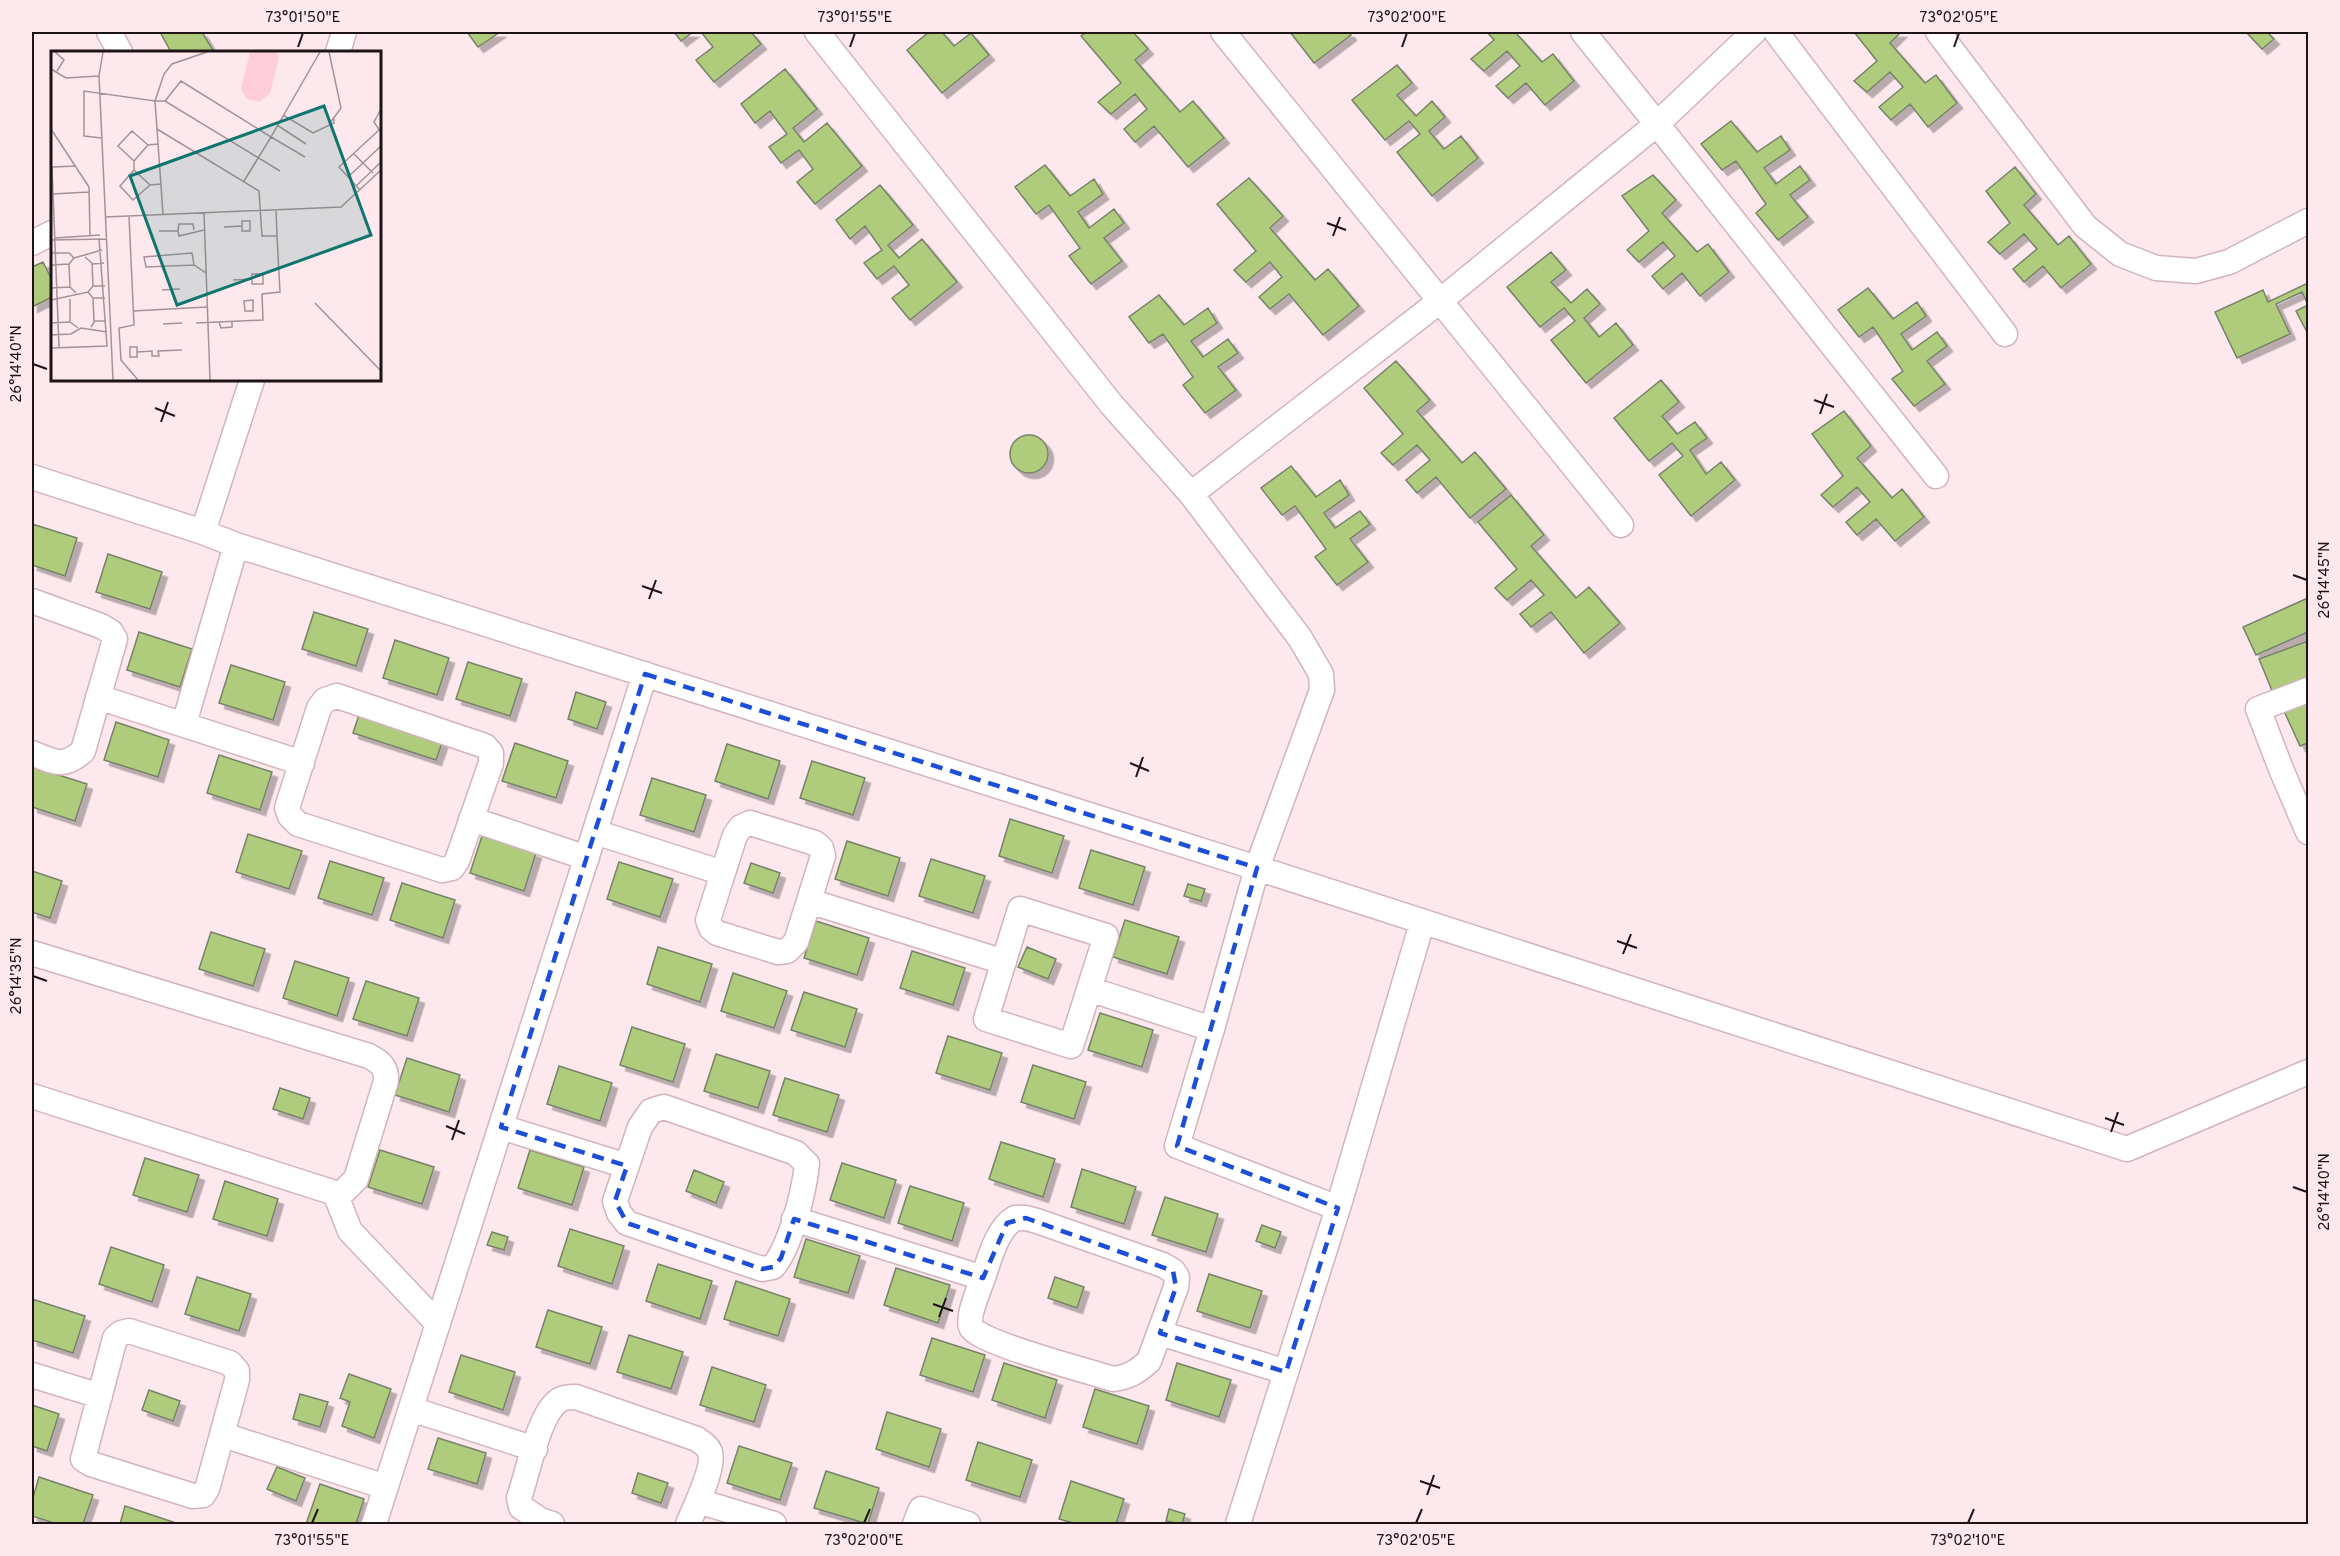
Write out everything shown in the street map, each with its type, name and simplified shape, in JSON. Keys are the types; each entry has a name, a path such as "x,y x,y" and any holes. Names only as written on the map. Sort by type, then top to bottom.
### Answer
{"street":[{"path":"109,32 119,51"},
{"path":"338,51 344,32"},
{"path":"817,32 1111,404 1191,494 1300,638 1321,674 1323,690 1257,868 1177,1146 1338,1208"},
{"path":"1222,32 1621,525"},
{"path":"1583,32 1936,476"},
{"path":"1191,494 1440,301 1657,124 1754,32"},
{"path":"1776,32 2005,334"},
{"path":"1938,32 2085,226 2120,254 2156,268 2196,271 2229,262 2308,221"},
{"path":"32,243 51,234"},
{"path":"203,532 252,381"},
{"path":"32,477 203,532 236,545 1257,868 2127,1149 2308,1072"},
{"path":"184,723 236,545"},
{"path":"32,601 83,619 111,632 115,639 83,751 71,762 52,761 32,753"},
{"path":"374,1524 645,674"},
{"path":"2308,690 2258,709 2280,769 2308,832"},
{"path":"337,696 485,746 491,753 491,762 471,819 457,861 452,868 442,870 298,824 290,816 287,808 319,708 325,700 337,696"},
{"path":"98,697 302,763"},
{"path":"471,819 587,858"},
{"path":"750,823 815,843 821,848 823,856 796,942 787,951 778,952 717,933 711,928 708,920 723,873 735,835 741,827 750,823"},
{"path":"595,832 723,873"},
{"path":"809,901 1004,962"},
{"path":"1020,909 1106,936 1071,1046 986,1019 1004,962 1020,909"},
{"path":"1238,1524 1338,1208 1422,923"},
{"path":"32,953 359,1052 380,1062 387,1072 356,1179 344,1191 335,1193 32,1096"},
{"path":"1089,989 1212,1029"},
{"path":"664,1107 796,1153 807,1164 805,1189 781,1258 773,1268 762,1269 627,1223 619,1213 615,1201 627,1166 640,1127 651,1111 664,1107"},
{"path":"501,1127 627,1166"},
{"path":"335,1193 350,1231 438,1324"},
{"path":"1015,1218 1026,1218 1148,1258 1173,1271 1177,1277 1176,1287 1149,1361 1132,1375 1113,1378 993,1342 972,1331 970,1325 983,1278 1000,1234 1007,1223 1015,1218"},
{"path":"794,1219 983,1278"},
{"path":"129,1331 230,1363 237,1371 237,1380 223,1435 207,1489 203,1495 193,1496 91,1464 83,1459 115,1338 129,1331"},
{"path":"1160,1333 1286,1372"},
{"path":"32,1375 100,1396"},
{"path":"552,1524 540,1520 521,1507 519,1498 545,1415 560,1399 576,1397 697,1439 707,1446 711,1454 710,1461 698,1502 688,1524"},
{"path":"411,1409 535,1449"},
{"path":"223,1435 386,1487"},
{"path":"698,1502 774,1524"},
{"path":"915,1524 921,1509 968,1524"}],"highlighted area":[{"path":"645,674 1257,868 1177,1146 1338,1208 1286,1372 1160,1333 1176,1287 1173,1271 1026,1218 1007,1223 983,1278 794,1219 781,1258 773,1267 762,1269 627,1223 615,1201 627,1166 501,1127"}],"building":[{"path":"160,32 202,32 213,51 170,51"},
{"path":"467,32 500,32 478,47"},
{"path":"674,32 693,32 681,41"},
{"path":"701,32 751,32 761,44 714,82 696,60 713,47"},
{"path":"929,32 942,32 954,46 971,33 989,55 942,93 907,50"},
{"path":"1087,32 1133,32 1148,49 1135,60 1180,112 1193,101 1224,138 1188,167 1154,126 1135,142 1124,129 1147,109 1135,94 1111,114 1098,102 1121,83 1081,36"},
{"path":"1290,32 1349,32 1351,35 1314,63"},
{"path":"1487,32 1515,32 1542,62 1553,54 1574,81 1545,105 1526,83 1508,98 1496,86 1520,66 1507,51 1484,71 1471,59 1494,40"},
{"path":"1854,32 1901,32 1890,43 1925,83 1936,75 1957,103 1928,127 1910,104 1891,120 1879,107 1903,87 1890,72 1867,92 1854,81 1877,61"},
{"path":"2246,32 2267,32 2274,39 2262,49"},
{"path":"1397,65 1412,83 1397,95 1416,116 1432,101 1445,117 1429,131 1444,149 1461,136 1478,158 1432,196 1397,152 1420,134 1409,121 1385,140 1352,100"},
{"path":"785,69 817,109 793,128 804,142 827,123 862,166 815,204 797,182 813,169 799,150 781,163 769,147 787,134 770,111 755,123 741,104"},
{"path":"1731,121 1757,152 1781,136 1790,150 1764,168 1776,184 1800,166 1810,180 1790,195 1808,217 1778,240 1756,213 1766,204 1736,161 1722,170 1701,144"},
{"path":"1045,165 1070,196 1094,179 1103,194 1078,212 1089,228 1114,209 1124,223 1104,238 1122,261 1091,284 1069,256 1080,248 1049,205 1036,214 1015,187"},
{"path":"2015,167 2036,194 2024,205 2058,245 2069,236 2091,264 2061,288 2043,266 2024,282 2013,269 2037,249 2024,234 2000,254 1988,242 2010,223 1986,191"},
{"path":"1653,175 1676,200 1662,213 1697,252 1708,244 1729,272 1700,296 1682,273 1663,289 1652,276 1675,256 1663,242 1639,262 1627,250 1649,231 1622,196"},
{"path":"1249,178 1283,216 1270,228 1315,280 1328,269 1359,306 1323,335 1289,294 1270,309 1259,297 1282,277 1270,262 1246,282 1234,270 1256,251 1217,204"},
{"path":"880,185 913,225 888,245 899,258 922,239 957,282 910,320 892,298 909,285 894,266 877,279 864,263 882,250 865,226 850,239 836,220"},
{"path":"1551,252 1566,270 1551,282 1571,303 1587,289 1600,304 1584,318 1599,337 1616,323 1633,345 1586,383 1551,340 1575,321 1564,308 1540,327 1507,287"},
{"path":"43,262 51,276 51,298 32,307 32,267"},
{"path":"2308,283 2308,305 2302,292 2276,304 2290,334 2237,358 2215,312 2263,290 2268,302"},
{"path":"1868,288 1893,319 1917,302 1926,316 1901,334 1912,350 1937,332 1947,346 1927,361 1945,384 1914,406 1892,379 1903,371 1873,327 1859,337 1838,310"},
{"path":"1159,295 1184,325 1208,308 1217,323 1191,341 1203,357 1228,339 1238,353 1218,367 1236,390 1205,413 1183,385 1193,377 1163,334 1149,343 1129,317"},
{"path":"2308,305 2308,331 2307,332 2296,311"},
{"path":"1396,361 1430,400 1417,411 1462,463 1475,452 1506,489 1470,518 1436,477 1417,493 1406,480 1430,460 1417,445 1393,465 1381,453 1403,434 1364,388"},
{"path":"1661,380 1679,402 1662,416 1677,434 1695,422 1707,438 1690,450 1706,474 1721,462 1735,480 1691,516 1659,475 1683,456 1672,443 1649,461 1614,418"},
{"path":"1844,411 1871,446 1857,458 1892,498 1902,489 1924,517 1895,541 1876,519 1857,535 1846,522 1870,502 1857,487 1833,507 1821,495 1843,476 1812,434"},
{"path":"1029,435 1043,440 1048,454 1043,468 1029,473 1015,468 1010,454 1015,440"},
{"path":"1291,466 1316,497 1340,480 1349,495 1324,513 1335,528 1360,511 1370,524 1350,539 1368,562 1337,585 1315,557 1326,549 1295,506 1282,515 1261,488"},
{"path":"1511,495 1544,535 1531,546 1576,598 1589,587 1620,623 1584,653 1551,612 1531,627 1520,614 1544,595 1531,580 1507,600 1495,588 1517,569 1478,522"},
{"path":"32,524 77,538 65,576 32,565"},
{"path":"108,554 162,572 150,609 96,592"},
{"path":"2308,598 2308,632 2256,655 2243,627"},
{"path":"314,612 368,629 356,666 302,649"},
{"path":"139,632 192,649 180,687 127,670"},
{"path":"395,640 449,658 437,695 383,678"},
{"path":"2308,641 2308,680 2273,693 2259,659"},
{"path":"468,662 522,679 510,716 456,699"},
{"path":"231,665 285,682 273,720 219,703"},
{"path":"576,692 606,702 597,729 568,719"},
{"path":"2308,701 2308,743 2300,746 2284,711"},
{"path":"360,712 443,740 436,760 353,733"},
{"path":"116,722 169,740 158,777 104,760"},
{"path":"515,743 568,761 556,798 502,781"},
{"path":"727,744 780,761 768,799 715,781"},
{"path":"219,755 272,772 260,810 207,793"},
{"path":"812,761 865,778 853,815 800,798"},
{"path":"33,767 87,784 75,821 32,807"},
{"path":"652,778 706,795 694,832 640,815"},
{"path":"1010,819 1064,836 1052,873 999,856"},
{"path":"248,834 302,851 289,889 236,872"},
{"path":"482,836 536,853 524,891 470,873"},
{"path":"847,841 900,858 888,896 835,879"},
{"path":"1091,850 1145,867 1133,905 1079,888"},
{"path":"931,859 985,876 973,913 919,896"},
{"path":"330,861 384,878 372,915 318,898"},
{"path":"619,862 673,879 660,917 607,899"},
{"path":"751,863 780,873 773,893 744,883"},
{"path":"32,871 62,881 50,918 32,912"},
{"path":"402,883 455,900 443,938 390,920"},
{"path":"1188,884 1205,889 1201,901 1184,896"},
{"path":"1125,920 1179,937 1167,974 1113,957"},
{"path":"816,921 869,938 857,975 804,958"},
{"path":"211,932 265,949 253,986 199,969"},
{"path":"658,947 712,964 700,1002 647,984"},
{"path":"1027,947 1056,959 1048,979 1018,967"},
{"path":"912,951 965,968 953,1005 900,988"},
{"path":"295,961 349,978 337,1016 283,998"},
{"path":"733,973 787,991 774,1028 721,1011"},
{"path":"366,981 419,998 407,1036 353,1019"},
{"path":"804,992 857,1009 845,1047 791,1030"},
{"path":"1100,1013 1153,1030 1142,1067 1088,1050"},
{"path":"632,1027 685,1044 673,1082 620,1065"},
{"path":"948,1036 1002,1053 990,1090 936,1073"},
{"path":"716,1054 770,1071 758,1108 704,1091"},
{"path":"407,1058 460,1075 449,1112 395,1095"},
{"path":"1033,1065 1086,1082 1074,1119 1021,1102"},
{"path":"559,1066 612,1083 600,1121 547,1104"},
{"path":"785,1078 839,1095 827,1132 773,1115"},
{"path":"280,1088 310,1098 303,1119 273,1109"},
{"path":"1001,1142 1055,1159 1043,1197 989,1179"},
{"path":"380,1150 434,1167 422,1204 368,1187"},
{"path":"530,1150 584,1167 572,1205 518,1188"},
{"path":"145,1158 199,1175 187,1212 133,1195"},
{"path":"842,1163 896,1180 884,1218 830,1200"},
{"path":"1082,1169 1136,1187 1124,1224 1071,1207"},
{"path":"694,1170 724,1182 716,1203 686,1191"},
{"path":"225,1181 278,1199 267,1236 213,1219"},
{"path":"910,1186 964,1203 952,1241 898,1223"},
{"path":"1165,1197 1218,1214 1206,1252 1152,1235"},
{"path":"1262,1225 1281,1232 1275,1248 1256,1241"},
{"path":"570,1229 624,1246 612,1284 558,1266"},
{"path":"492,1232 508,1237 504,1250 487,1245"},
{"path":"806,1239 860,1256 848,1293 794,1277"},
{"path":"111,1247 164,1265 152,1302 99,1284"},
{"path":"658,1264 712,1281 700,1319 646,1301"},
{"path":"896,1268 950,1285 938,1323 884,1305"},
{"path":"1209,1274 1262,1291 1250,1328 1197,1311"},
{"path":"197,1277 251,1294 239,1331 185,1314"},
{"path":"1055,1277 1084,1287 1077,1308 1048,1298"},
{"path":"736,1281 790,1299 778,1336 724,1319"},
{"path":"32,1299 85,1316 73,1353 32,1340"},
{"path":"548,1310 602,1327 590,1364 536,1347"},
{"path":"629,1335 683,1352 671,1389 617,1372"},
{"path":"932,1338 985,1355 973,1392 920,1375"},
{"path":"461,1355 515,1372 503,1410 449,1392"},
{"path":"1004,1363 1057,1380 1045,1418 992,1400"},
{"path":"1177,1363 1231,1380 1219,1417 1166,1400"},
{"path":"712,1367 766,1385 754,1422 700,1405"},
{"path":"349,1374 391,1389 374,1438 342,1426 350,1402 340,1398"},
{"path":"1095,1389 1149,1406 1137,1444 1083,1427"},
{"path":"149,1390 180,1401 173,1421 142,1410"},
{"path":"300,1394 328,1402 320,1427 293,1419"},
{"path":"32,1405 59,1414 47,1451 32,1446"},
{"path":"887,1412 941,1429 929,1467 876,1449"},
{"path":"438,1438 486,1453 477,1484 428,1469"},
{"path":"978,1442 1032,1460 1020,1497 966,1480"},
{"path":"739,1446 792,1463 780,1500 727,1483"},
{"path":"277,1467 305,1478 296,1501 267,1489"},
{"path":"826,1471 879,1488 868,1524 814,1508"},
{"path":"638,1473 668,1483 661,1503 632,1493"},
{"path":"39,1477 93,1495 83,1524 57,1524 32,1516 32,1501"},
{"path":"1071,1481 1124,1499 1116,1524 1077,1524 1059,1519"},
{"path":"320,1484 364,1499 356,1524 306,1524"},
{"path":"125,1506 179,1524 120,1524"},
{"path":"1169,1509 1185,1514 1182,1524 1166,1521"}]}
